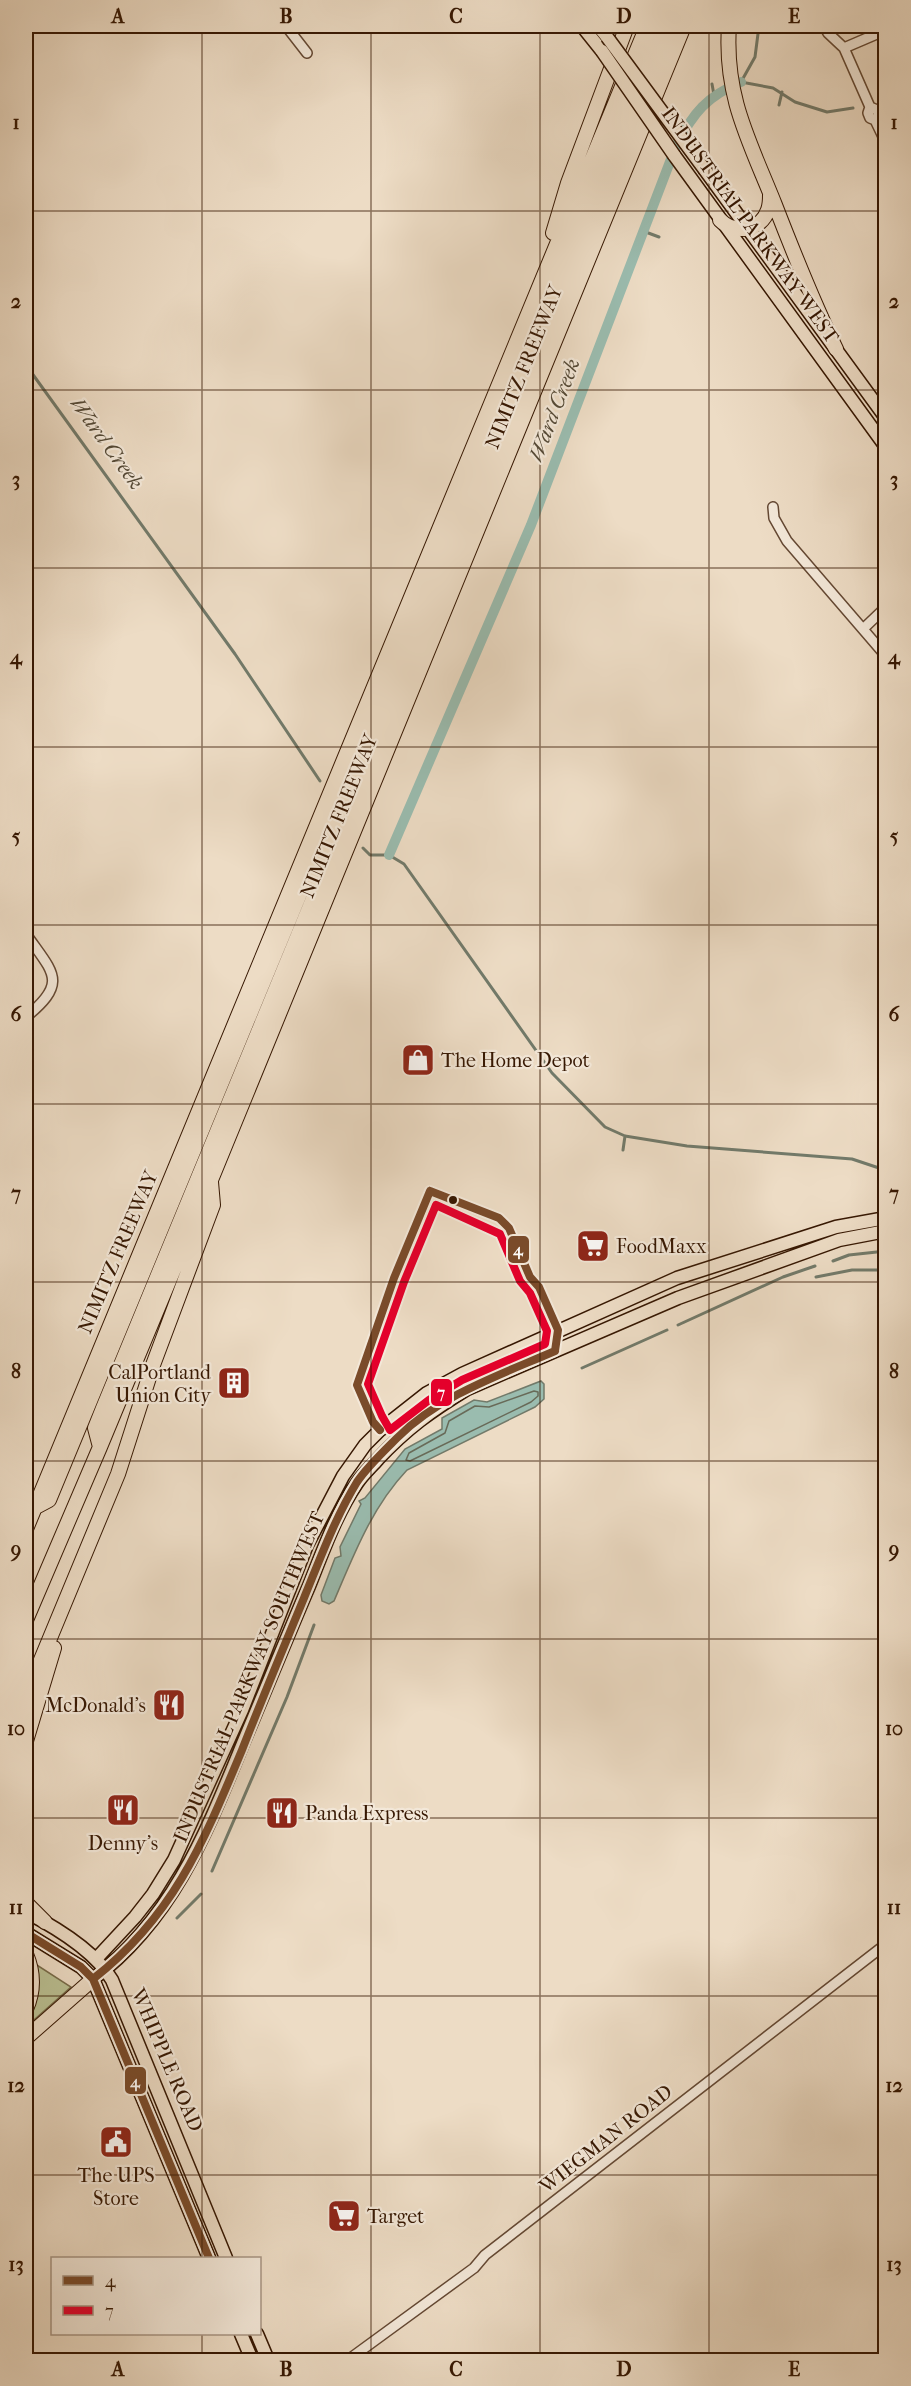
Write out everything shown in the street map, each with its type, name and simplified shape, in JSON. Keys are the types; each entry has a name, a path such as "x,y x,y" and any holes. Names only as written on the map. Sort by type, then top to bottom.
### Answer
{"highway":[{"path":"536,292 568,183 627,26"},
{"name":"NIMITZ FREEWAY","path":"30,1507 30,1494 44,1482 647,26"},
{"path":"26,1529 30,1507 50,1500 659,26"},
{"path":"100,1447 95,1428 103,1408 673,26"},
{"name":"NIMITZ FREEWAY","path":"26,1620 211,1180 684,26"},
{"path":"729,26 730,72 738,114 812,300 836,349"},
{"path":"720,220 731,228 754,227 768,209 770,193"},
{"path":"26,1696 118,1474 153,1365 213,1205 211,1180"},
{"path":"26,1741 77,1574"},
{"path":"26,1903 45,1922"},
{"path":"26,1954 30,1966 32,1988 26,2009"},
{"path":"26,2038 93,1979"}],"main road":[{"name":"INDUSTRIAL PARKWAY WEST","path":"582,26 602,51 697,189 775,292 885,447"},
{"name":"INDUSTRIAL PARKWAY WEST","path":"598,26 885,418"},
{"name":"INDUSTRIAL PARKWAY SOUTHWEST","path":"96,1959 141,1910 174,1860 242,1710 307,1545 343,1476 365,1445 392,1420 427,1393 462,1374 677,1278 836,1227 884,1225"},
{"name":"INDUSTRIAL PARKWAY SOUTHWEST","path":"93,1979 120,1958 150,1925 187,1872 214,1816 344,1505 358,1481 414,1424 467,1389 678,1298 884,1225"},
{"path":"677,1278 678,1298"},
{"path":"290,1590 302,1601"},
{"name":"WHIPPLE ROAD","path":"26,1912 45,1922 96,1959 106,1970 117,1991 225,2257"},
{"name":"WHIPPLE ROAD","path":"26,1933 81,1967 93,1979 207,2257"},
{"path":"93,1979 96,1959"},
{"path":"240,2335 252,2361"},
{"path":"257,2335 268,2361"}],"street":[{"path":"286,26 307,53"},
{"path":"824,26 844,48 870,107 877,110 879,115 875,120 885,143"},
{"path":"844,48 885,30"},
{"path":"773,507 777,524 787,541 885,656"},
{"path":"863,629 885,607"},
{"path":"26,934 47,964 53,984 50,994 26,1017"},
{"name":"WIEGMAN ROAD","path":"348,2361 474,2268 485,2255 885,1944"}],"green space":[{"path":"26,1958 71,1987 26,2027"}],"water":[{"path":"541,1381 544,1384 544,1399 535,1407 407,1470 374,1515 334,1601 329,1604 322,1601 321,1595 335,1558 341,1556 340,1547 361,1504 359,1501 365,1498 405,1449 442,1429 442,1418 474,1400 487,1402"}],"waterway":[{"name":"Ward Creek","path":"759,26 755,57 741,82 773,88 795,102 827,112 853,108"},
{"name":"Ward Creek","path":"389,855 531,525 676,146 702,107 719,93 741,82"},
{"path":"712,84 714,95"},
{"path":"779,105 782,92"},
{"name":"Ward Creek","path":"880,97 886,96"},
{"path":"643,231 659,237"},
{"name":"Ward Creek","path":"26,365 235,654 320,781"},
{"path":"363,848 370,855 389,855 404,864 552,1073 605,1127 625,1136 687,1146 852,1159 886,1168"},
{"path":"623,1150 625,1136"},
{"path":"833,1261 849,1255 886,1251"},
{"path":"678,1325 783,1277 815,1266"},
{"path":"816,1277 852,1270 886,1270"},
{"path":"582,1368 667,1330"},
{"path":"212,1871 287,1697 314,1625"},
{"path":"177,1918 201,1894"}],"transit line":[{"name":"4","path":"430,1191 499,1218 509,1228 530,1277 539,1287 558,1330 555,1351"},
{"name":"4","path":"380,1430 373,1422 357,1385 394,1278 430,1191"},
{"name":"7","path":"436,1205 500,1234 520,1281 530,1293 547,1331 545,1344 462,1380 429,1400 390,1430 368,1384 404,1282 436,1205"},
{"name":"4","path":"93,1979 121,1955 166,1903 200,1846 328,1539 361,1476 397,1438 432,1410 472,1387 555,1351"},
{"name":"4","path":"26,1933 81,1967 93,1979 209,2257"}],"place":[{"name":"The Home Depot","path":"418,1060"},
{"name":"FoodMaxx","path":"593,1246"},
{"name":"CalPortland Union City","path":"234,1383"},
{"name":"McDonald's","path":"169,1705"},
{"name":"Denny's","path":"123,1810"},
{"name":"Panda Express","path":"282,1813"},
{"name":"The UPS Store","path":"116,2142"},
{"name":"Target","path":"344,2216"}]}
